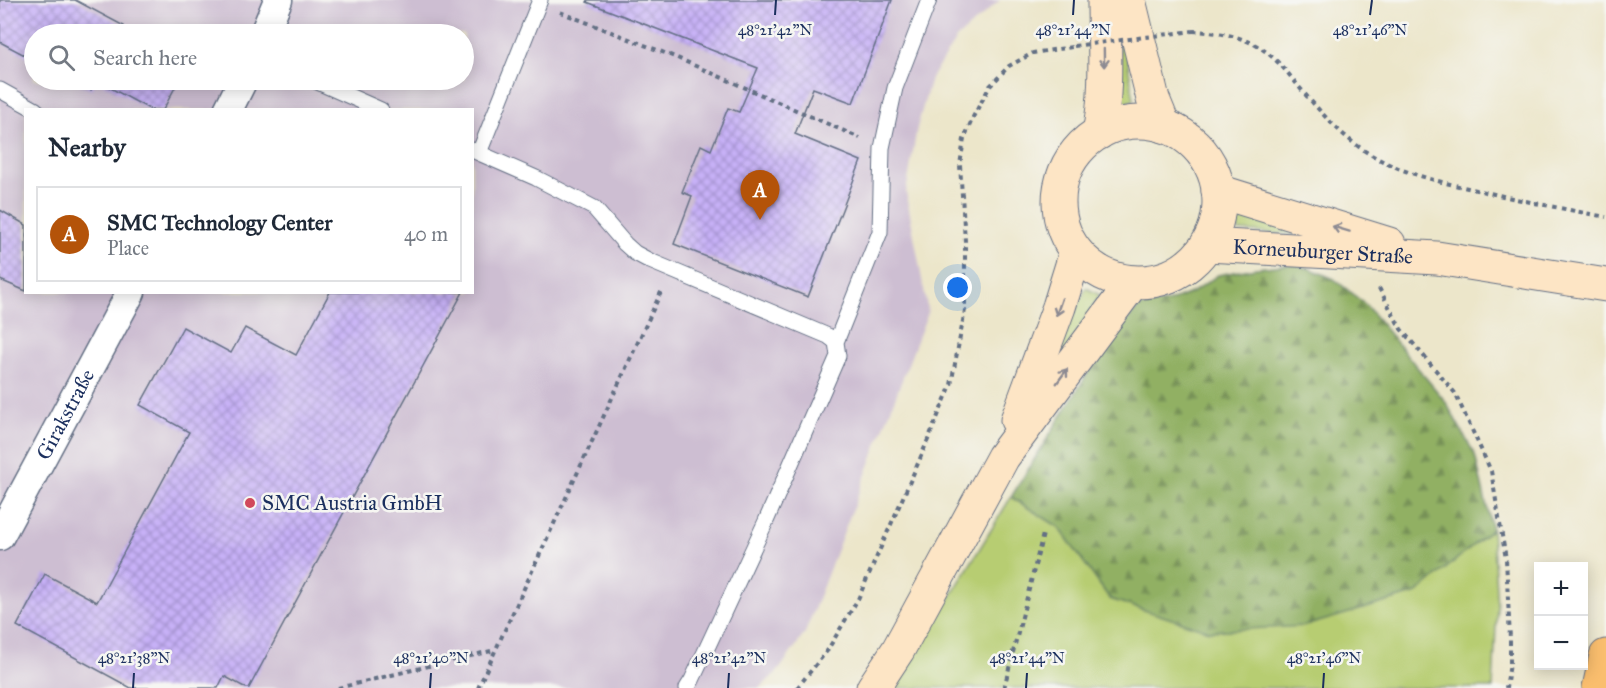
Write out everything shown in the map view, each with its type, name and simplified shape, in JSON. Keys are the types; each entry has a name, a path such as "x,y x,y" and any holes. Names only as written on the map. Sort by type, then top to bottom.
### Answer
{"highway":[{"path":"1599,688 1606,656"}],"main road":[{"path":"1099,133 1103,112 1104,0"},
{"path":"1129,0 1153,99 1164,126"},
{"path":"1131,123 1164,126 1180,133 1194,144 1206,158 1214,174 1219,210 1215,228 1207,245 1183,270 1150,282 1117,279 1088,264 1076,252 1064,228 1060,201 1061,188 1070,162 1083,146 1099,133 1114,126 1131,123"},
{"name":"Korneuburger Straße","path":"1218,191 1437,258"},
{"name":"Korneuburger Straße","path":"1207,245 1437,258 1606,285"},
{"path":"1003,457 1059,307 1076,252"},
{"path":"873,688 898,650 1003,457 1133,282"}],"street":[{"path":"268,24 278,0"},
{"path":"229,108 238,90"},
{"name":"Girakstraße","path":"0,536 130,294"}],"lane":[{"path":"687,688 766,521 838,356 836,342 880,232 882,148 895,88 929,0"},
{"path":"539,2 476,151 594,208 635,253 828,336 836,342"},
{"path":"0,90 32,108"},
{"path":"336,90 376,108"}],"path":[{"path":"539,2 675,57 882,148"},
{"path":"797,688 827,651 858,598 951,385 965,310 965,241 960,165 964,139 990,86 1009,66 1033,53 1074,46 1193,31 1222,33 1243,39 1265,51 1286,70 1311,101 1340,131 1362,149 1394,167 1444,182 1528,202 1606,217"},
{"path":"1382,256 1379,289 1401,329 1455,393 1491,471 1506,559 1510,639 1510,664 1506,688"},
{"path":"478,688 671,270"},
{"path":"1004,688 1043,534"},
{"path":"338,688 496,650"}],"shaded area":[{"path":"0,0 1000,0 956,39 931,78 917,128 906,192 928,312 805,633 779,670 760,688 0,688"}],"green space":[{"path":"1120,16 1134,100 1122,104 1119,100"},
{"path":"1242,214 1332,237 1239,231 1238,222"},
{"path":"1293,264 1334,279 1365,304 1445,401 1475,455 1492,529 1417,593 1305,626 1209,631 1110,599 1059,527 1011,497 1107,342 1139,307 1171,301 1193,292 1218,275"},
{"path":"1086,288 1100,295 1052,374 1048,366"},
{"path":"1011,497 1059,527 1110,599 1417,593 1492,529 1497,606 1493,688 895,688"}],"building":[{"path":"0,0 75,0 120,24 24,24 24,55 0,42"},
{"path":"588,0 892,0 853,103 813,88 795,134 861,161 808,297 674,244 692,196 682,192 701,145 711,150 728,108 739,112 758,68 587,2"},
{"path":"114,90 174,90 164,108 147,108"},
{"path":"0,210 24,224 24,290 0,280"},
{"name":"SMC Austria GmbH","path":"329,294 462,294 249,688 224,676 218,688 131,688 17,626 45,574 97,602 189,432 140,405 183,327 231,353 245,328 296,355"}],"place":[{"name":"SMC Technology Center","path":"760,220"},
{"name":"SMC Austria GmbH","path":"250,503"}]}
